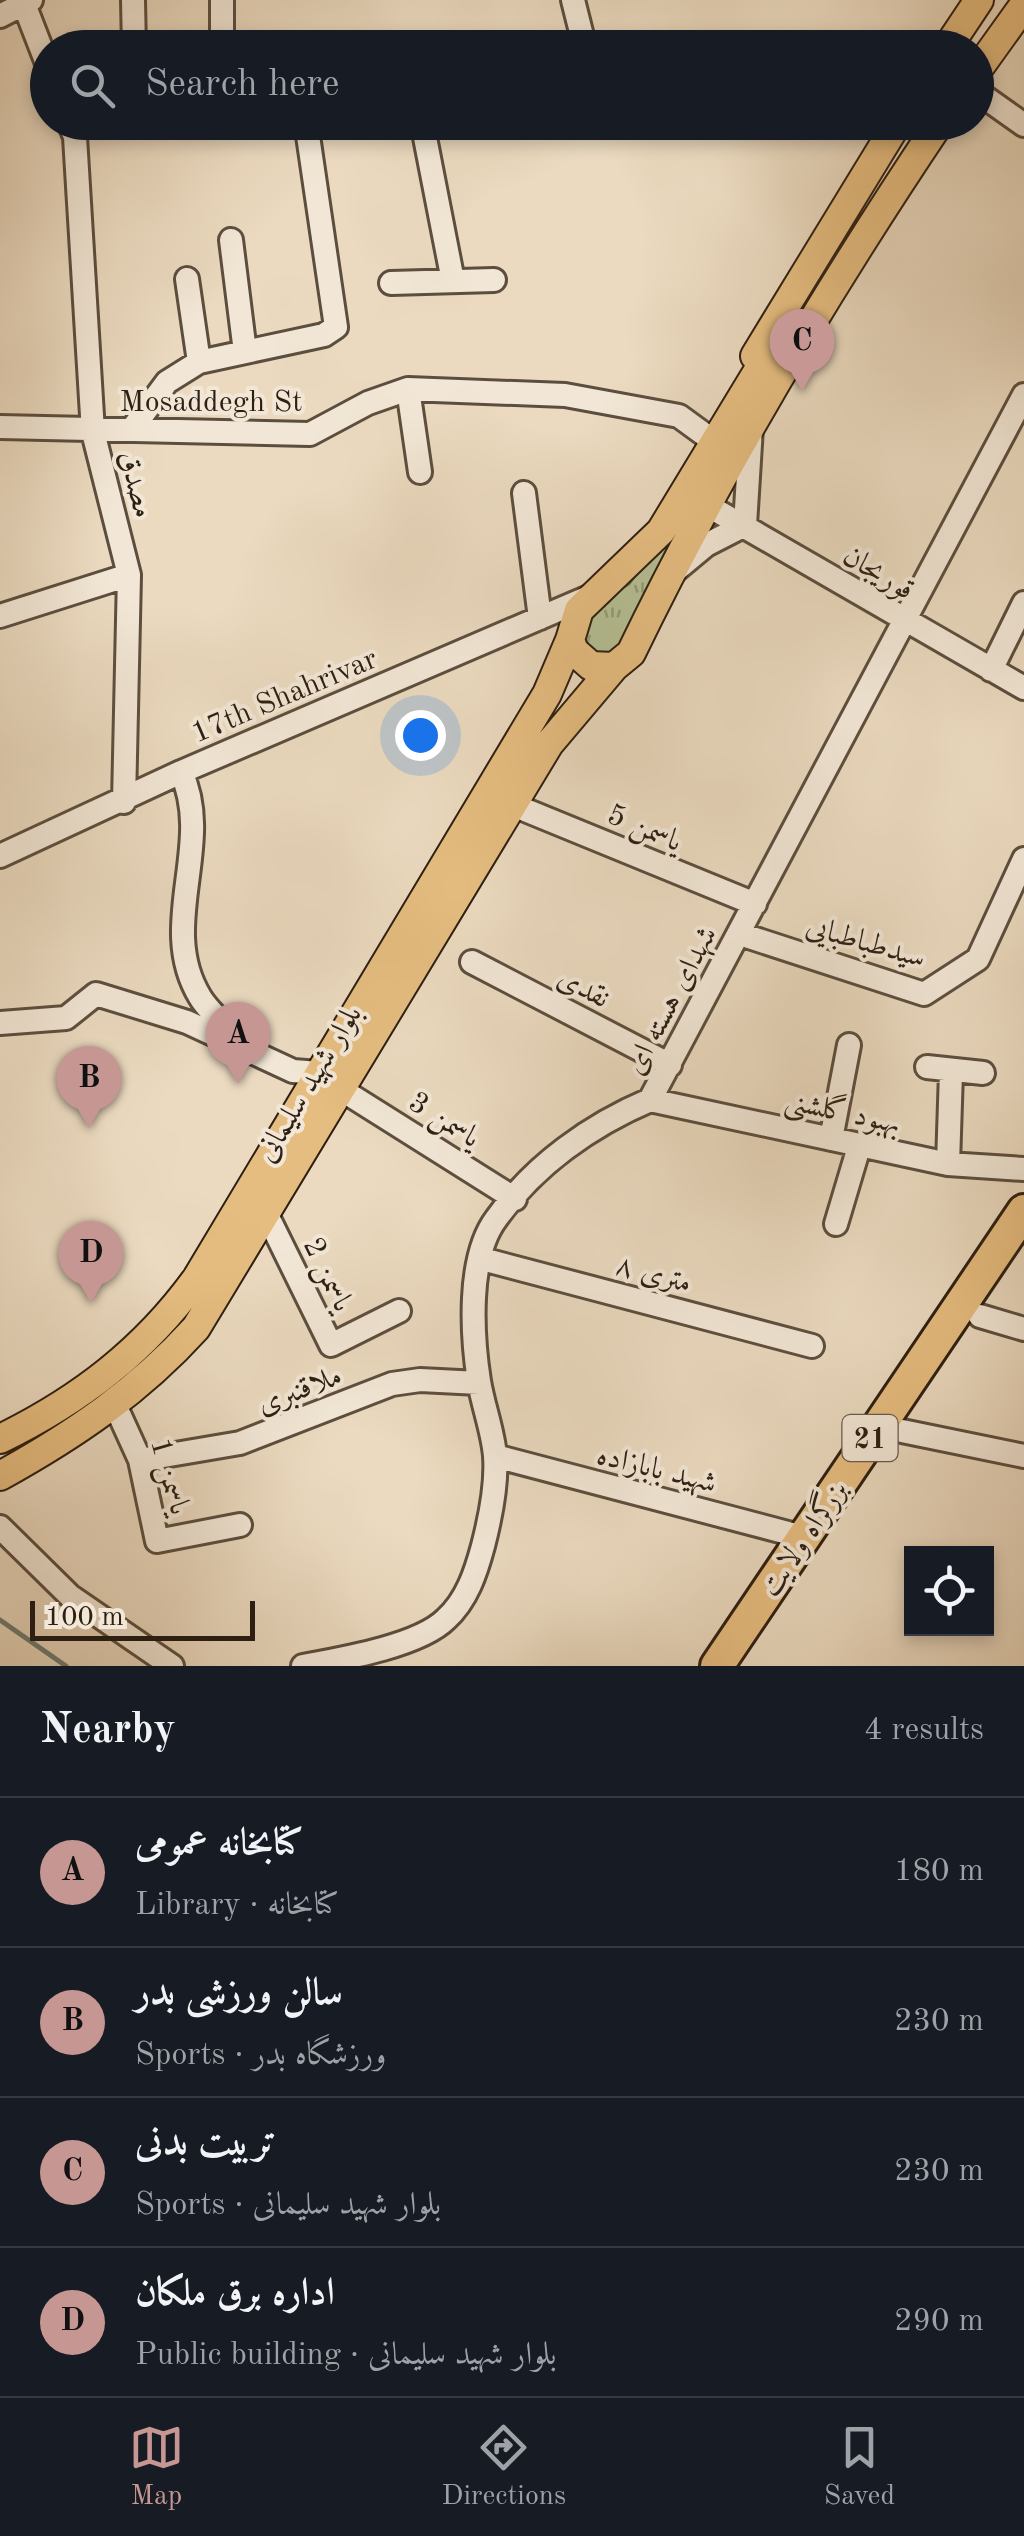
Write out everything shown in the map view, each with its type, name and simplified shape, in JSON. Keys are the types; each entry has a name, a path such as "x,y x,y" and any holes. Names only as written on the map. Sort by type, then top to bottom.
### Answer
{"highway":[{"name":"بزرگراه ولایت","path":"716,1666 1024,1211"},
{"name":"بزرگراه ولایت","path":"742,1666 1024,1250"}],"main road":[{"path":"960,30 979,0"},
{"path":"994,47 1024,6"},
{"path":"626,564 887,140"},
{"path":"626,564 696,498 752,428 874,219 928,140"},
{"path":"696,498 758,371 764,342"},
{"name":"بلوار شهید سلیمانی","path":"0,1439 32,1424 142,1346 168,1318 331,1082 550,744 614,666 631,653 670,576 696,498"},
{"name":"بلوار شهید سلیمانی","path":"0,1476 48,1450 115,1405 160,1367 196,1328 267,1215 331,1082 547,694 578,610 626,564"},
{"path":"570,640 574,651 591,666 614,666"},
{"path":"32,1424 48,1450"}],"street":[{"path":"134,0 134,30"},
{"path":"222,0 222,30"},
{"path":"573,0 579,30"},
{"path":"0,16 28,2 37,30"},
{"path":"994,103 1024,124"},
{"name":"مصدق","path":"75,140 92,432 129,576 124,802"},
{"path":"132,429 167,382 199,362 324,336 336,328 309,140"},
{"path":"426,140 453,281"},
{"path":"231,240 244,352"},
{"path":"187,279 199,362"},
{"path":"390,283 494,280"},
{"path":"408,389 420,472"},
{"name":"Mosaddegh St","path":"0,426 92,432 132,429 310,434 368,403 408,389 565,395 680,416 704,435"},
{"name":"شهدای هسته ای","path":"303,1666 403,1641 444,1622 475,1573 487,1528 495,1456 479,1383 472,1309 494,1220 594,1126 650,1100 1024,395"},
{"path":"670,576 706,545 745,525 752,428"},
{"path":"524,494 540,618"},
{"name":"قوریجان","path":"696,498 905,623 1024,688"},
{"path":"0,616 129,576"},
{"name":"17th Shahrivar","path":"0,856 124,802 181,772 594,594"},
{"path":"991,670 1024,603"},
{"path":"181,772 190,792 194,830 180,929 182,954 201,999 244,1045"},
{"name":"یاسمن 5","path":"513,804 755,904"},
{"name":"سیدطباطبایی","path":"740,934 924,994 978,960 1024,858"},
{"name":"نقدی","path":"472,962 670,1065"},
{"path":"0,1023 66,1018 96,994 187,1022 244,1045"},
{"name":"یاسمن 3","path":"244,1045 293,1072 331,1082 515,1199"},
{"path":"832,1139 849,1045"},
{"path":"927,1066 983,1073"},
{"path":"948,1164 951,1072"},
{"name":"بهبود گلشنی","path":"650,1100 859,1148 948,1164 1024,1168"},
{"path":"836,1224 859,1148"},
{"name":"یاسمن 2","path":"267,1215 332,1345 399,1311"},
{"name":"۸ متری","path":"482,1259 812,1346"},
{"path":"980,1316 1024,1329"},
{"name":"ملاقنبری","path":"140,1460 240,1443 392,1384 420,1380 479,1383"},
{"name":"یاسمن 1","path":"115,1405 140,1460 157,1540 240,1524"},
{"path":"902,1431 1024,1456"},
{"name":"شهید بابازاده","path":"495,1456 804,1536"},
{"path":"0,1526 70,1596 172,1666"}],"green space":[{"path":"678,520 684,521 627,649 599,656 584,641 592,607 629,584"}],"waterway":[{"path":"0,1620 66,1666"}],"place":[{"name":"تربیت بدنی","path":"802,391"},
{"name":"کتابخانه عمومی","path":"238,1084"},
{"name":"سالن ورزشی بدر","path":"89,1128"},
{"name":"اداره برق ملکان","path":"91,1303"}]}
